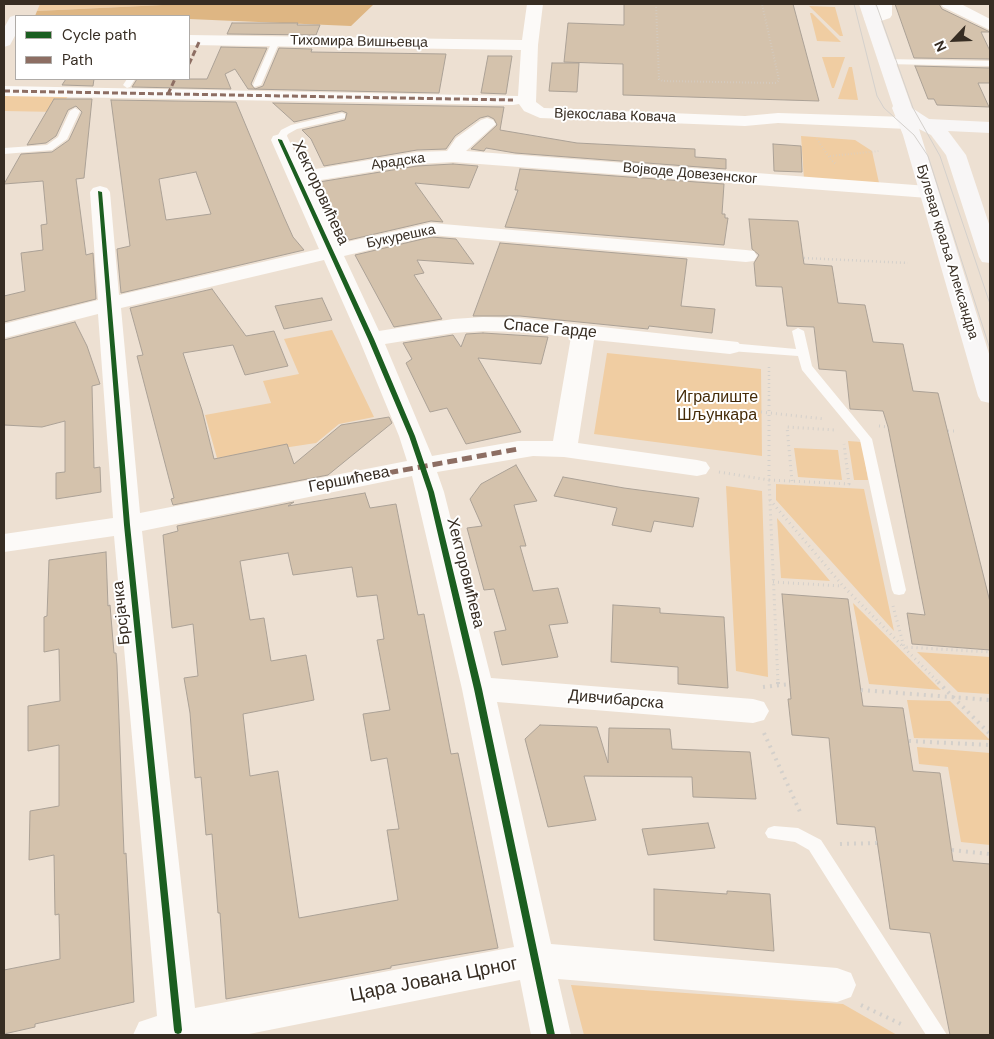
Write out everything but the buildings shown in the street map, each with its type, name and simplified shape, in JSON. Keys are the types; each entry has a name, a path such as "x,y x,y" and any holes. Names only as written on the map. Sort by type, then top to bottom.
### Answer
{"main road":[{"name":"Булевар краља Александра","path":"870,11 886,62 919,127 928,192 990,396"},
{"path":"4,42 15,22"},
{"name":"Булевар краља Александра","path":"919,127 956,155 990,257"},
{"path":"919,127 990,127"},
{"path":"919,127 990,138"}],"street":[{"name":"Вјекослава Ковача","path":"535,4 530,44 527,102 530,107 540,113 745,121 780,128 919,127"},
{"path":"870,11 884,15 884,4"},
{"path":"949,4 990,25"},
{"name":"Тихомира Вишњевца","path":"190,40 530,44"},
{"path":"4,91 513,100"},
{"path":"452,156 463,142 487,124"},
{"name":"Хекторовићева","path":"280,140 333,252 371,339 412,436 422,466 445,546 478,689 551,1035"},
{"name":"Арадска","path":"297,178 417,158 452,156"},
{"name":"Војводе Довезенског","path":"452,156 928,192"},
{"name":"Брсјачка","path":"100,192 165,1033"},
{"name":"Букурешка","path":"4,331 109,304 422,230 444,228 746,256"},
{"name":"Спасе Гарде","path":"371,339 453,326 483,324 520,325 730,347"},
{"path":"564,449 584,331"},
{"name":"Гершићева","path":"4,543 127,524 422,466 526,448 564,449 696,468"},
{"name":"Дивчибарска","path":"478,689 753,711"},
{"name":"Цара Јована Црног","path":"165,1033 536,960 847,994"}],"lane":[{"path":"257,85 276,41"},
{"path":"886,62 990,64"},
{"path":"4,151 49,148 62,139 74,111"},
{"path":"280,140 284,132 294,127 342,116"},
{"path":"798,331 806,367 848,427 866,439 899,590"},
{"path":"730,347 803,353"},
{"path":"774,833 798,835 815,845 937,1035"}],"path":[{"path":"656,4 659,79 663,81 776,84 779,80 762,4"},
{"path":"766,84 767,88"},
{"path":"814,135 830,156 879,151"},
{"path":"804,258 908,264"},
{"path":"769,366 769,480 778,684"},
{"path":"761,412 848,427"},
{"path":"792,481 787,427 848,427"},
{"path":"948,431 956,431"},
{"path":"696,468 769,480 849,484 843,436"},
{"path":"770,500 843,586 990,734"},
{"path":"773,582 843,586"},
{"path":"899,590 888,589 904,647"},
{"path":"904,647 990,652"},
{"path":"861,690 990,700"},
{"path":"753,711 815,845 878,844"},
{"path":"909,741 990,746"},
{"path":"952,850 990,854"},
{"path":"847,994 907,1027"}],"green space":[{"path":"40,4 183,4 37,11"},
{"path":"809,6 835,7 843,36 840,36"},
{"path":"810,13 812,13 841,42 817,41"},
{"path":"822,57 845,57 834,88 832,88"},
{"path":"849,67 852,67 858,100 838,99"},
{"path":"4,95 68,96 58,112 4,111"},
{"path":"801,136 855,140 872,151 879,183 804,179"},
{"path":"332,330 374,417 339,424 316,443 217,458 205,415 271,403 263,381 299,374 284,339"},
{"name":"Игралиште Шљункара","path":"607,353 761,369 762,456 594,434"},
{"path":"848,441 862,442 868,480 854,480"},
{"path":"794,448 838,450 842,480 798,477"},
{"path":"776,484 864,489 894,631 776,500"},
{"path":"726,486 762,491 768,677 736,671"},
{"path":"777,518 830,581 781,578"},
{"path":"853,603 941,690 869,684"},
{"path":"917,652 990,657 990,694 958,692"},
{"path":"907,700 950,701 990,740 914,738"},
{"path":"917,747 990,753 990,845 961,842 948,767 919,764"},
{"path":"571,985 843,1004 897,1035 584,1035"}],"shaded area":[{"path":"183,4 379,4 373,5 351,26 190,19 190,15 35,15 37,11"}],"tram line":[{"path":"854,4 877,96 884,108 914,135 928,156 990,349"},
{"path":"876,4 913,108 940,156 990,304"}],"marked path":[{"path":"190,62 200,40"},
{"path":"168,94 175,80"},
{"path":"4,91 513,100"},
{"path":"344,481 518,449"}],"cycle path":[{"path":"280,140 371,339 412,436 431,492 478,689 551,1035"},
{"path":"100,192 127,525 178,1030"}]}
